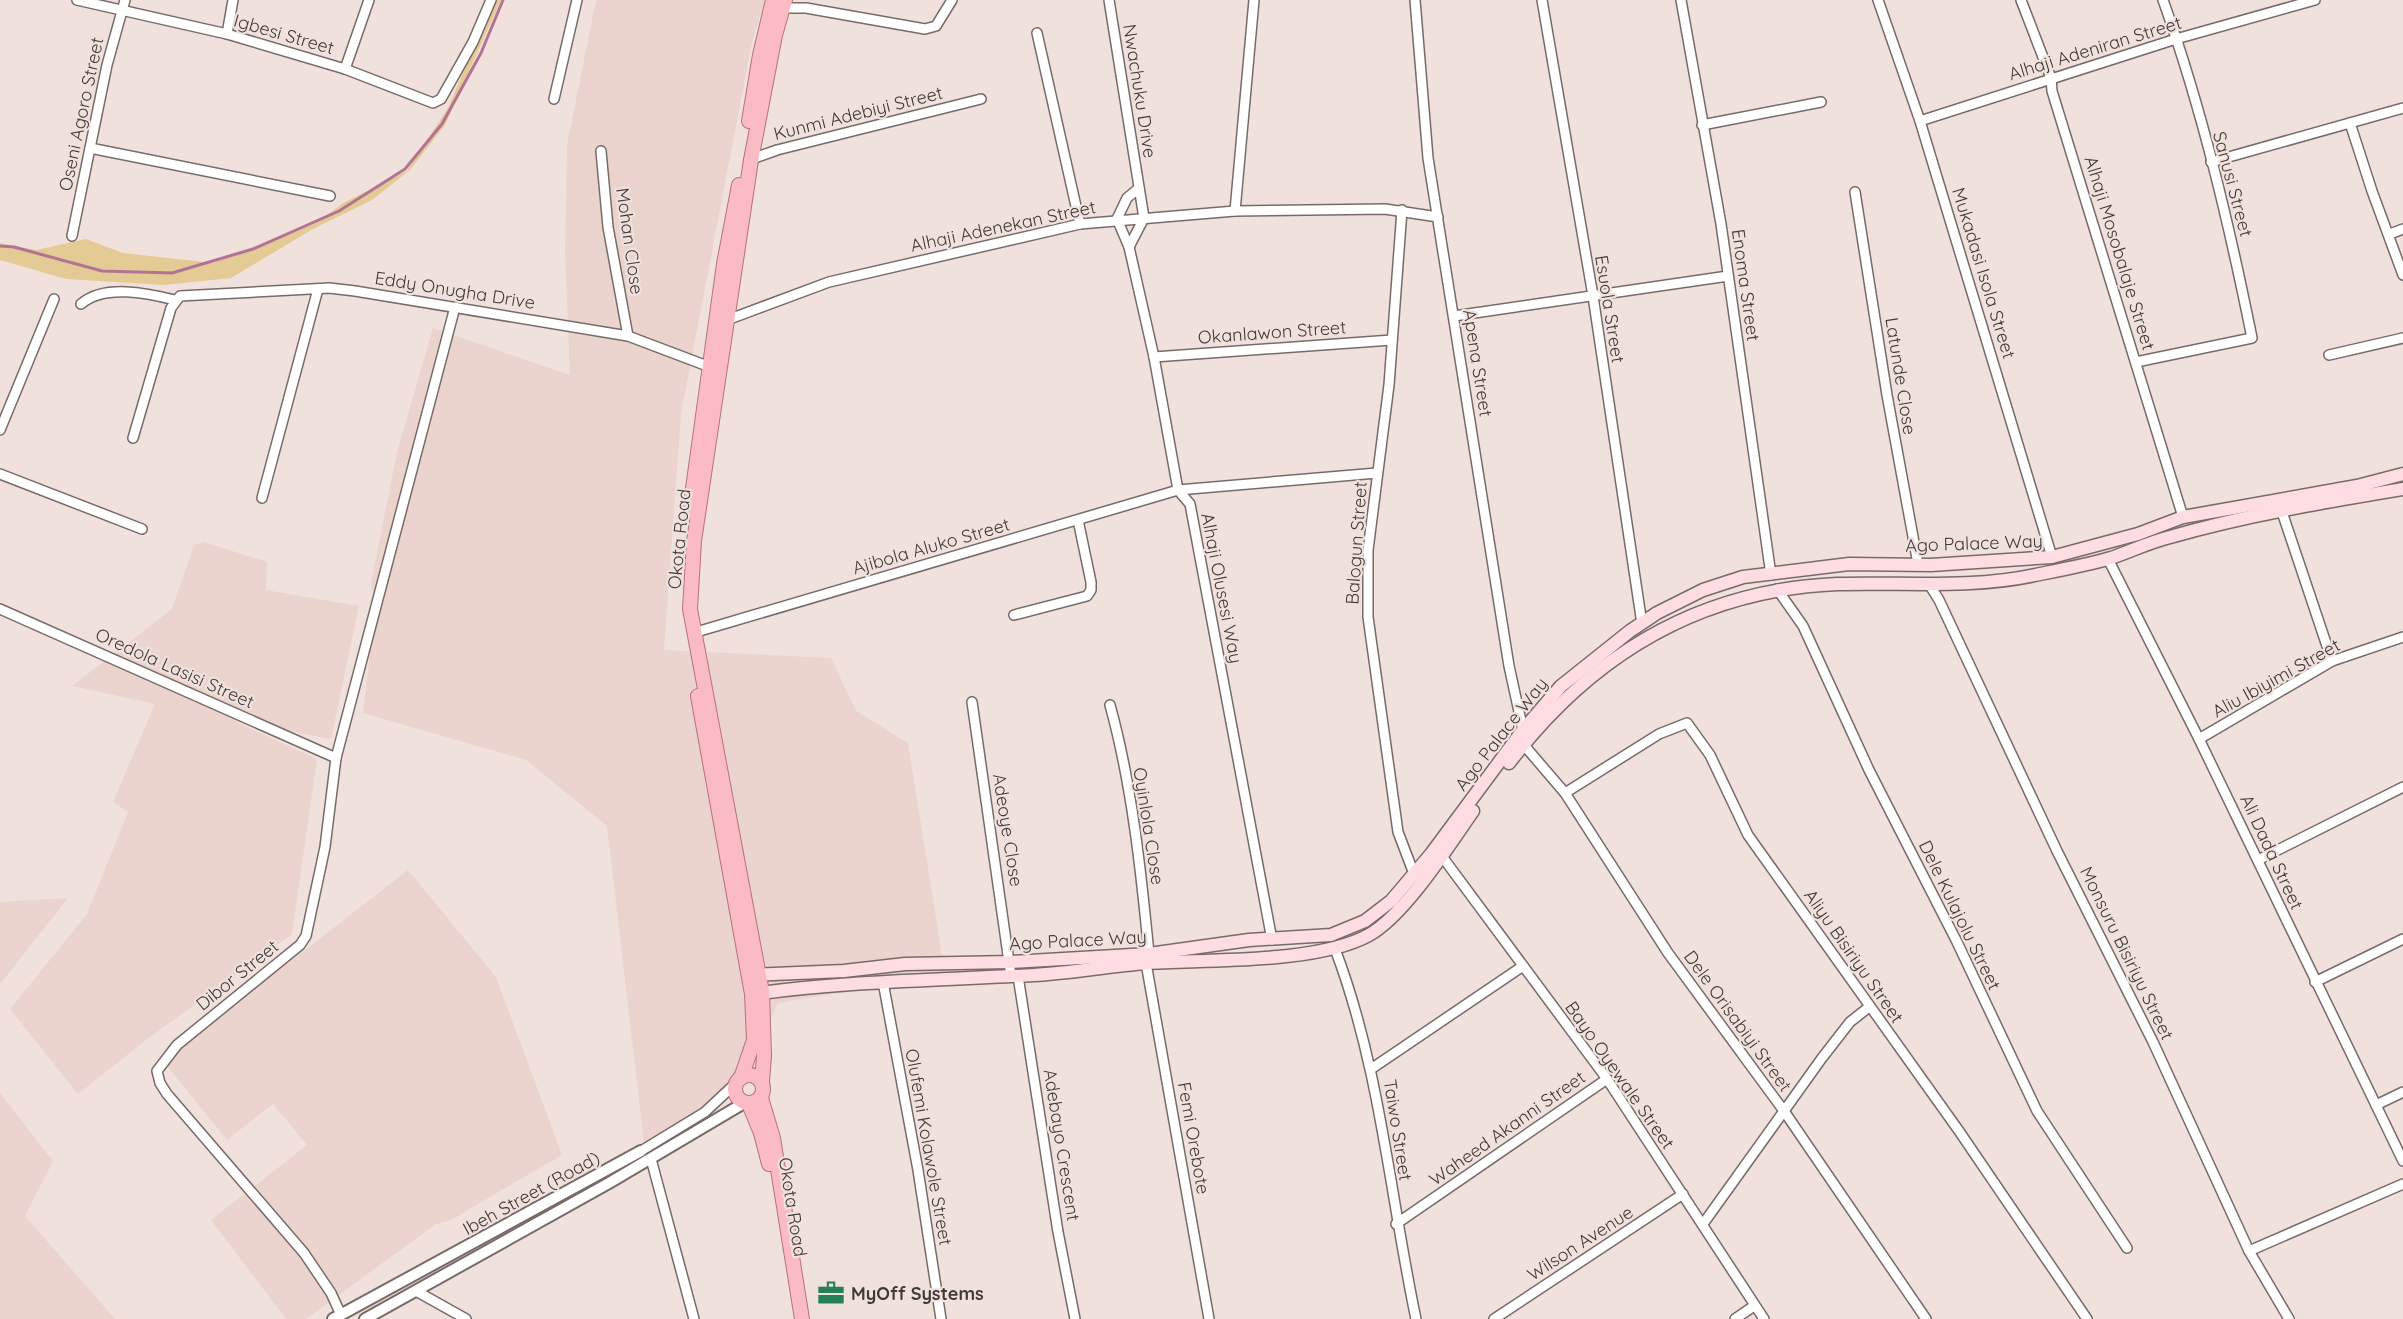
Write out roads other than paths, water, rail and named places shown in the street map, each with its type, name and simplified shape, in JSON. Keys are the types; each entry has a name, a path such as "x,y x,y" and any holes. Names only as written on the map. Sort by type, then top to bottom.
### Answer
{"main road":[{"name":"Okota Road","path":"762,1081 764,1056 757,993 720,757 693,633 690,609 691,566 727,320 760,55 780,3"},
{"name":"Okota Road","path":"748,161 724,264 686,551 684,619 754,975"},
{"name":"Ago Palace Way","path":"757,993 883,982 1015,976 1147,959 1249,940 1331,935 1365,921 1390,902 1414,874 1523,730 1561,686 1610,644 1657,613 1703,590 1743,577 1849,564 1991,562 2052,557 2138,534 2183,518 2357,486 2403,474"},
{"name":"Ago Palace Way","path":"754,975 844,971 905,964 1284,955 1335,949 1379,929 1441,855 1523,744 1574,689 1641,640 1702,611 1777,589 1837,584 2005,581 2108,559 2168,537 2403,489"},
{"path":"2005,581 2009,561"},
{"path":"1986,582 1991,562"},
{"name":"Okota Road","path":"738,1080 754,1040 757,993"},
{"path":"752,1075 762,1081 764,1090 751,1102 737,1097 738,1080 752,1075"},
{"name":"Okota Road","path":"751,1102 773,1138 802,1319"},
{"name":"Okota Road","path":"751,1102 768,1158 792,1319"}],"street":[{"name":"Igbesi Street","path":"77,0 227,34 345,69 428,102 437,103 473,42 491,0"},
{"name":"Oseni Agoro Street","path":"72,236 111,48 125,0"},
{"path":"227,34 233,0"},
{"path":"345,69 369,0"},
{"path":"554,99 577,0"},
{"path":"780,3 925,29 936,26 952,0"},
{"name":"Nwachuku Drive","path":"1108,0 1144,218"},
{"path":"1235,211 1254,0"},
{"name":"Apena Street","path":"1415,0 1428,158 1509,666 1523,730"},
{"name":"Esuola Street","path":"1542,0 1593,296 1642,624"},
{"name":"Enoma Street","path":"1681,0 1728,276 1771,575"},
{"name":"Mukadasi Isola Street","path":"1878,0 1920,121 2052,557"},
{"name":"Alhaji Mosobalaje Street","path":"2021,0 2051,78 2052,91 2183,518"},
{"name":"Sanusi Street","path":"2136,362 2252,338 2211,162 2163,0"},
{"name":"Alhaji Adeniran Street","path":"1920,121 2176,39 2315,0"},
{"path":"1036,33 1080,224"},
{"name":"Kunmi Adebiyi Street","path":"748,161 777,150 981,99"},
{"path":"1702,125 1821,102"},
{"path":"2211,162 2403,108"},
{"path":"2350,123 2403,275"},
{"path":"90,148 330,196"},
{"name":"Mohan Close","path":"601,151 608,227 628,336"},
{"path":"1117,219 1127,198 1139,188"},
{"name":"Latunde Close","path":"1855,192 1887,395 1918,564"},
{"name":"Alhaji Adenekan Street","path":"727,320 829,282 1080,224 1117,219 1235,211 1402,210 1438,217"},
{"name":"Balogun Street","path":"1402,210 1389,385 1368,550 1368,617 1398,832 1414,874"},
{"path":"1129,247 1144,218"},
{"name":"Alhaji Olusesi Way","path":"1117,219 1129,247 1154,357 1178,490 1190,504 1272,940"},
{"path":"2390,234 2403,229"},
{"path":"1454,316 1728,276"},
{"path":"262,498 318,289"},
{"name":"Eddy Onugha Drive","path":"175,300 189,295 318,289 354,291 628,336 710,367"},
{"path":"81,304 97,293 143,293 175,300 134,438"},
{"path":"0,430 54,299"},
{"name":"Dibor Street","path":"337,1317 331,1293 304,1253 167,1094 160,1083 157,1071 177,1045 300,945 306,936 325,847 336,758 382,592 455,307"},
{"path":"2329,355 2403,338"},
{"name":"Okanlawon Street","path":"1154,357 1392,340"},
{"name":"Ajibola Aluko Street","path":"693,633 1178,490 1377,473"},
{"path":"0,474 142,529"},
{"path":"2282,512 2332,661"},
{"path":"1014,615 1080,599 1091,590 1078,520"},
{"name":"Ali Dada Street","path":"2108,559 2199,739 2403,1161"},
{"name":"Monsuru Bisiriyu Street","path":"1929,584 1939,600 2057,851 2153,1042 2249,1251 2289,1319"},
{"name":"Dele Kulajolu Street","path":"1777,589 1803,626 1869,770 1957,942 2037,1111 2127,1248"},
{"name":"Oredola Lasisi Street","path":"0,609 336,758"},
{"name":"Aliu Ibiyimi Street","path":"2199,739 2332,661 2403,637"},
{"name":"Adeoye Close","path":"972,702 1015,976"},
{"name":"Oyinlola Close","path":"1110,705 1117,730 1141,875 1147,959"},
{"name":"Aliyu Bisiriyu Street","path":"1565,794 1659,734 1687,723 1710,755 1748,835 1959,1131 2086,1319"},
{"name":"Dele Orisabiyi Street","path":"1523,744 1565,794 1668,953 1784,1112 1926,1319"},
{"path":"2258,860 2403,787"},
{"name":"Bayo Oyewale Street","path":"1441,855 1607,1079 1764,1319"},
{"path":"2315,982 2403,939"},
{"name":"Taiwo Street","path":"1335,949 1353,999 1371,1069 1396,1224 1416,1319"},
{"name":"Femi Orebote","path":"1147,959 1209,1319"},
{"path":"1371,1069 1522,966"},
{"name":"Adebayo Crescent","path":"1015,976 1075,1319"},
{"name":"Olufemi Kolawole Street","path":"883,982 918,1170 941,1319"},
{"path":"1703,1224 1843,1031 1869,1007"},
{"name":"Waheed Akanni Street","path":"1396,1224 1607,1079"},
{"name":"Ibeh Street (Road)","path":"337,1317 641,1151 705,1112 738,1080"},
{"path":"2376,1105 2403,1092"},
{"name":"Ibeh Street (Road)","path":"365,1319 751,1102"},
{"path":"651,1159 694,1319"},
{"path":"2249,1251 2403,1184"},
{"name":"Wilson Avenue","path":"1494,1319 1683,1194"},
{"path":"416,1291 466,1319"},
{"path":"1734,1319 1754,1306"}],"waterway":[{"path":"0,246 14,247 102,271 172,273 253,249 339,211 405,169 442,124 481,53 503,0"}],"place":[{"name":"MyOff Systems","path":"831,1293"}]}
